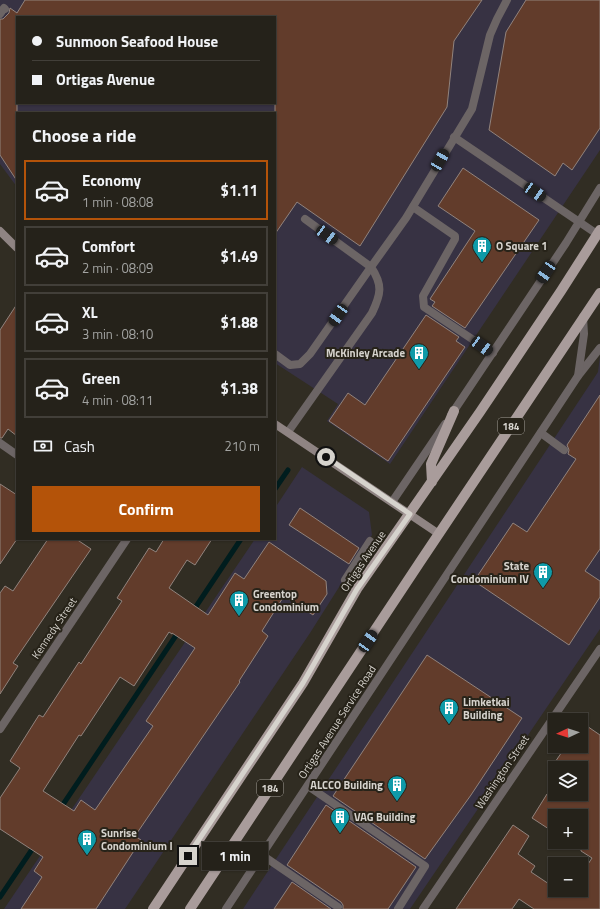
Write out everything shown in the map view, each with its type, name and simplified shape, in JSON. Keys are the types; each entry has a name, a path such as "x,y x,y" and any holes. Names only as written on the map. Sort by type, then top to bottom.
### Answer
{"main road":[{"name":"Ortigas Avenue","path":"153,909 303,683 357,589 432,482 599,234"},
{"name":"184","path":"190,909 600,293"},
{"path":"432,482 431,464 454,411"}],"street":[{"path":"276,355 290,365 300,364 310,354 413,207 472,109 490,35 508,0"},
{"path":"454,137 599,234"},
{"path":"392,502 566,243 578,221 600,188"},
{"path":"413,207 455,236 455,239 423,296 424,307 493,353"},
{"path":"288,432 372,313 380,292 378,280 371,267 305,219"},
{"path":"0,231 16,247"},
{"name":"Ortigas Avenue Service Road","path":"226,909 578,376 584,334 584,317"},
{"path":"578,376 600,348"},
{"path":"276,425 439,534"},
{"path":"541,433 564,450"},
{"path":"0,443 16,454"},
{"name":"Kennedy Street","path":"0,730 126,540"},
{"path":"345,580 370,541"},
{"name":"Washington Street","path":"423,909 600,649"},
{"path":"308,786 425,866 398,909"},
{"path":"262,855 338,907"}],"shaded area":[{"path":"0,0 600,0 600,150 390,464 327,421 338,404 276,364 276,112 16,112 16,186 0,164"},
{"path":"600,356 600,629 410,909 243,909 598,372"},
{"path":"302,467 369,512 372,535 310,633 125,909 4,909 254,540 276,540 276,506"}],"building":[{"path":"25,0 482,0 454,41 447,107 360,246 297,202 276,233 276,16 16,16 16,179 0,155 0,19 3,19 9,13 10,8 17,13"},
{"path":"526,0 600,0 600,128 572,170 563,163 555,176 489,130 506,32"},
{"name":"O Square 1","path":"463,168 539,220 465,328 432,306 435,302 430,299 475,231 438,206"},
{"path":"16,306 16,435 8,429 2,438 0,438 0,330"},
{"name":"McKinley Arcade","path":"426,315 459,337 456,341 465,347 388,461 329,421 348,393 365,405"},
{"path":"600,395 600,549 585,571 600,581 600,597 569,645 474,581 513,523 527,532 576,459 568,454 569,450 567,445"},
{"path":"0,484 16,494 16,540 0,564"},
{"path":"300,508 359,548 349,564 289,525"},
{"path":"47,540 78,540 91,549 13,663 18,666 0,694 0,593 5,586 13,591"},
{"path":"163,540 211,540 195,565 187,560 169,588 208,615 235,573 244,579 269,542 326,581 327,594 313,615 284,596 262,631 268,636 239,681 240,682 135,836 141,840 96,909 21,909 42,877 34,871 43,857 0,829 0,798 20,768 10,761 39,715 43,717 79,662 81,664 122,601 117,598 149,548 156,552","holes":["169,632 195,648 146,721 153,726 95,810 81,800 74,811 43,791 79,735 81,736 120,677 134,686"]},
{"path":"427,655 522,718 471,795 425,859 333,796"},
{"path":"588,727 600,735 600,909 534,909 519,899 512,909 456,909 513,825 529,836 518,854 535,866 531,872 548,883 548,897 588,897 588,864 592,858 581,851 581,849 588,849 588,809 548,809 548,828 532,818 547,794 548,801 588,801 588,761 556,761 561,753 588,753"},
{"name":"VAG Building","path":"326,805 416,867 388,909 343,909 341,902 287,865"},
{"path":"292,882 331,909 274,909"}],"waterway":[{"path":"276,488 288,470"},
{"path":"193,611 240,540"},
{"path":"60,809 179,631"},
{"path":"0,897 35,845"}],"place":[{"name":"O Square 1","path":"482,263"},
{"name":"McKinley Arcade","path":"419,370"},
{"name":"State Condominium IV","path":"543,589"},
{"name":"Greentop Condominium","path":"239,617"},
{"name":"Limketkai Building","path":"449,725"},
{"name":"ALCCO Building","path":"397,802"},
{"name":"VAG Building","path":"340,834"},
{"name":"Sunrise Condominium I","path":"87,856"}],"route":[{"path":"188,856 303,683 357,589 410,514 326,457"}]}
